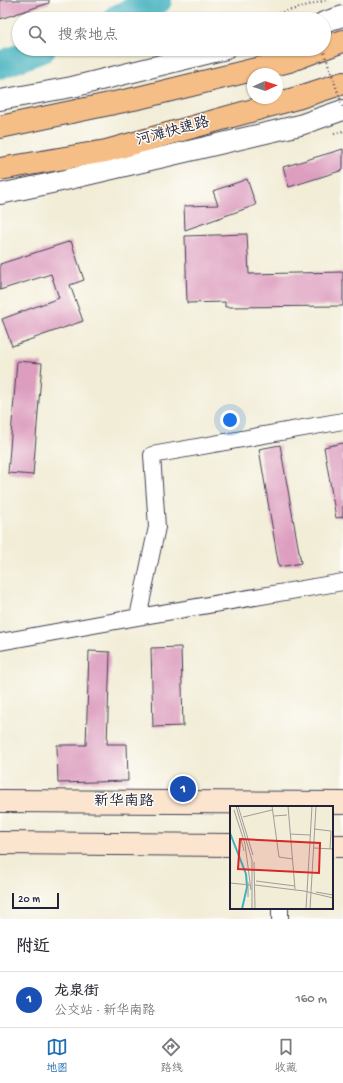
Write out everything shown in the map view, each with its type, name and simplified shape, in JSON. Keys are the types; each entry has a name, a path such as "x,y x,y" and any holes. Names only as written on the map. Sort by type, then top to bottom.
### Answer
{"highway":[{"path":"331,46 343,41"},
{"path":"0,127 146,96 289,61 303,56"},
{"name":"河滩快速路","path":"0,169 106,150 297,98 343,83"}],"main road":[{"name":"新华南路","path":"0,801 343,803"},
{"path":"0,843 230,845"}],"street":[{"path":"331,20 343,16"},
{"path":"0,100 72,87 198,56"},
{"path":"0,194 61,182 292,126 343,110"},
{"path":"138,616 158,527 152,455 343,421"},
{"path":"0,642 138,616 343,582"}],"path":[{"path":"284,12 326,0"},
{"path":"325,56 343,107"}],"building":[{"path":"0,0 49,0 49,3 21,12 12,12 12,15 0,19"},
{"path":"343,149 343,170 289,187 283,167"},
{"path":"247,179 256,205 185,230 184,206 218,205 213,191"},
{"path":"247,234 249,274 343,272 343,306 225,307 225,302 187,303 185,236"},
{"path":"71,241 84,280 70,285 83,321 12,346 2,319 59,298 51,274 0,290 0,264"},
{"path":"17,361 42,363 33,475 8,473"},
{"path":"343,443 343,517 336,518 324,447"},
{"path":"280,445 301,563 279,567 259,449"},
{"path":"181,647 183,726 153,727 151,648"},
{"path":"89,651 110,652 107,744 127,744 128,781 58,783 57,745 86,745"}],"waterway":[{"path":"131,12 158,0"},
{"path":"0,65 24,56"}],"place":[{"name":"龙泉街","path":"183,789"}]}
